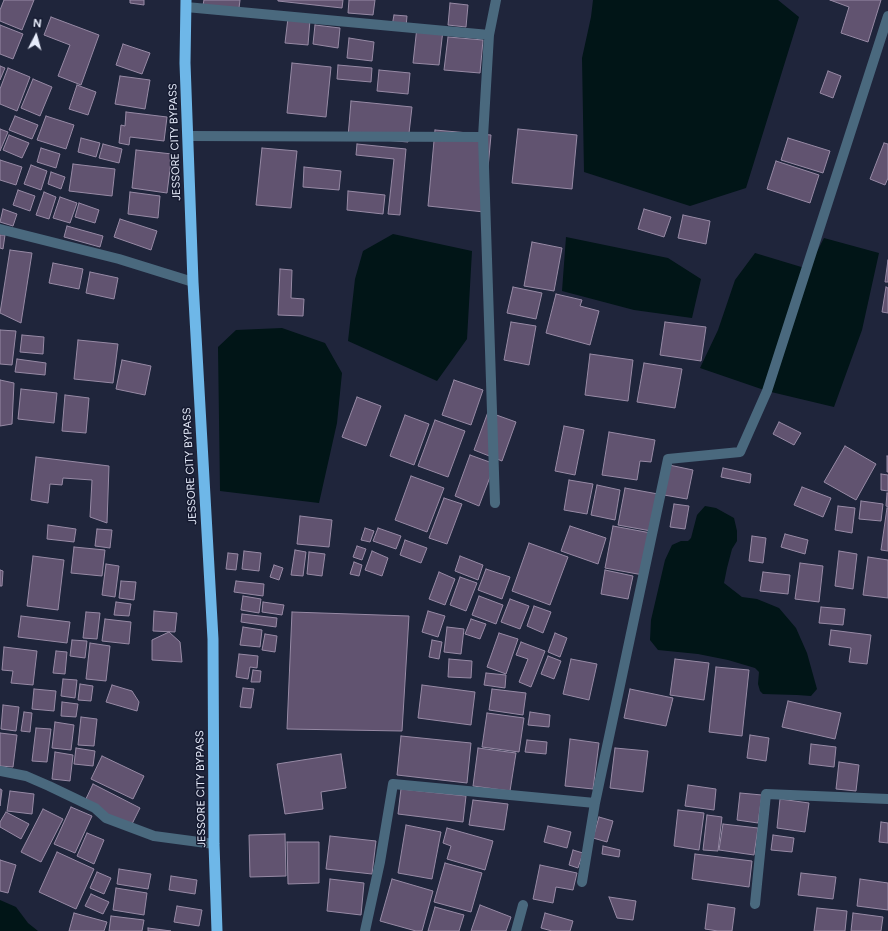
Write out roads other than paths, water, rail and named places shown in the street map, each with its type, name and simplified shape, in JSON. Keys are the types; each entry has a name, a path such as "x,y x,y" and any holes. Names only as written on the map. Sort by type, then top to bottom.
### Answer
{"highway":[{"name":"JESSORE CITY BYPASS","path":"186,4 185,63 193,282 213,639 214,844 217,931"}],"street":[{"path":"495,503 483,137 490,35 496,0"},
{"path":"186,4 490,35"},
{"path":"582,882 595,802 668,459 740,452 767,391 888,16"},
{"path":"188,136 483,137"},
{"path":"0,229 119,259 193,282"},
{"path":"0,771 26,776 95,808 106,818 154,836 214,844"},
{"path":"365,931 380,862 393,784 595,802"},
{"path":"755,904 766,794 888,799"},
{"path":"516,931 523,905"}]}
